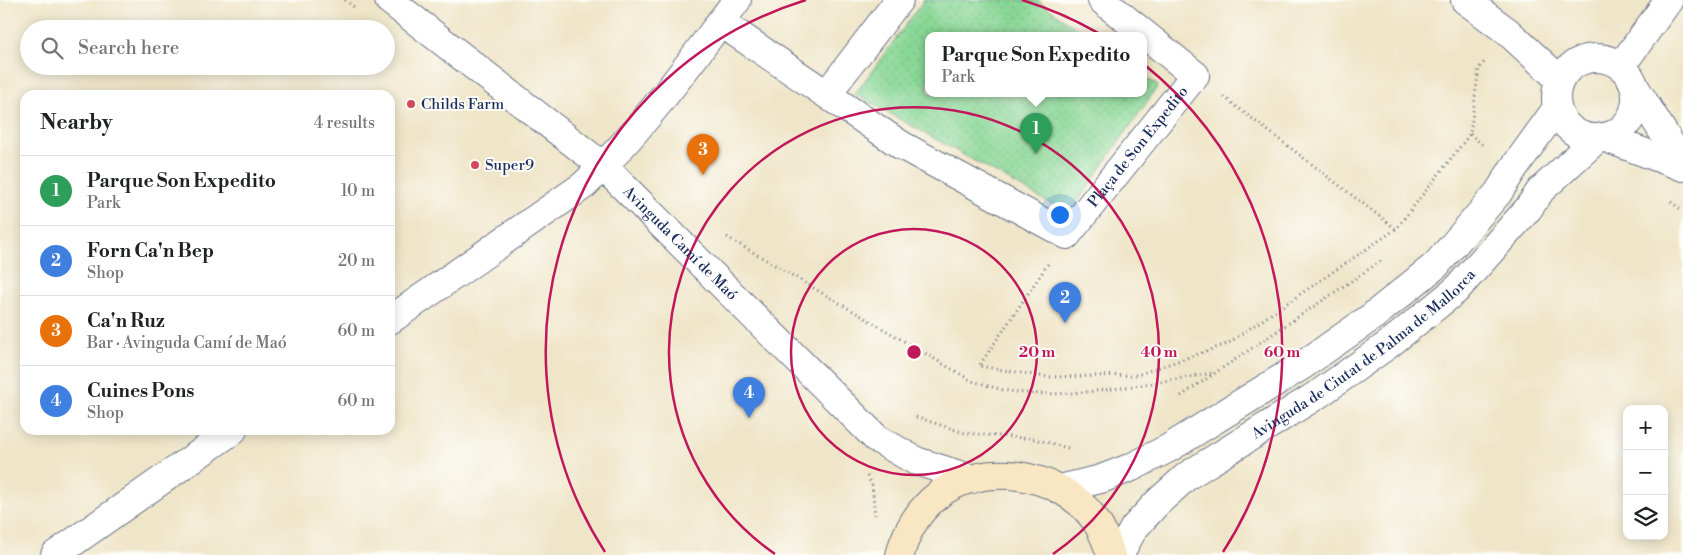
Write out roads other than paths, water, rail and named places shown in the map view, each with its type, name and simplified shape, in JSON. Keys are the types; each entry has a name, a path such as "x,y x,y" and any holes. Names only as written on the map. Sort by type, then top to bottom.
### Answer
{"main road":[{"path":"900,555 907,533 917,516 933,499 951,487 972,479 996,475 1018,475 1039,480 1059,489 1079,503 1095,520 1107,541 1111,555"}],"street":[{"name":"Avinguda Camí de Maó","path":"389,0 603,166 876,438 916,461 972,479"},
{"path":"395,316 584,184 603,166 675,84 737,0"},
{"path":"720,22 827,94 899,0"},
{"name":"Plaça de Son Expedito","path":"1102,0 1142,32"},
{"path":"1465,0 1508,32 1560,80"},
{"path":"1621,66 1669,0"},
{"name":"Plaça de Son Expedito","path":"827,94 901,145 1067,235 1195,75 1147,36"},
{"path":"1594,57 1608,59 1621,66 1630,76 1683,166 1601,138 1584,136 1572,129 1563,121 1557,108 1556,94 1560,80 1569,67 1581,60 1594,57"},
{"path":"1601,138 1624,128 1632,117 1637,103 1636,89"},
{"name":"Avinguda de Ciutat de Palma de Mallorca","path":"1059,489 1101,479 1132,467 1169,448 1302,365 1372,316 1436,266 1498,193 1557,108"},
{"name":"Avinguda de Ciutat de Palma de Mallorca","path":"1119,555 1134,528 1157,503 1187,476 1320,393 1389,344 1456,290 1528,209 1541,190 1601,138"},
{"path":"55,555 226,435"}],"place":[{"name":"Childs Farm","path":"411,104"},
{"name":"Parque Son Expedito","path":"1036,154"},
{"name":"Super9","path":"475,165"},
{"name":"Ca'n Ruz","path":"703,175"},
{"name":"Forn Ca'n Bep","path":"1065,323"},
{"name":"Cuines Pons","path":"749,418"}]}
